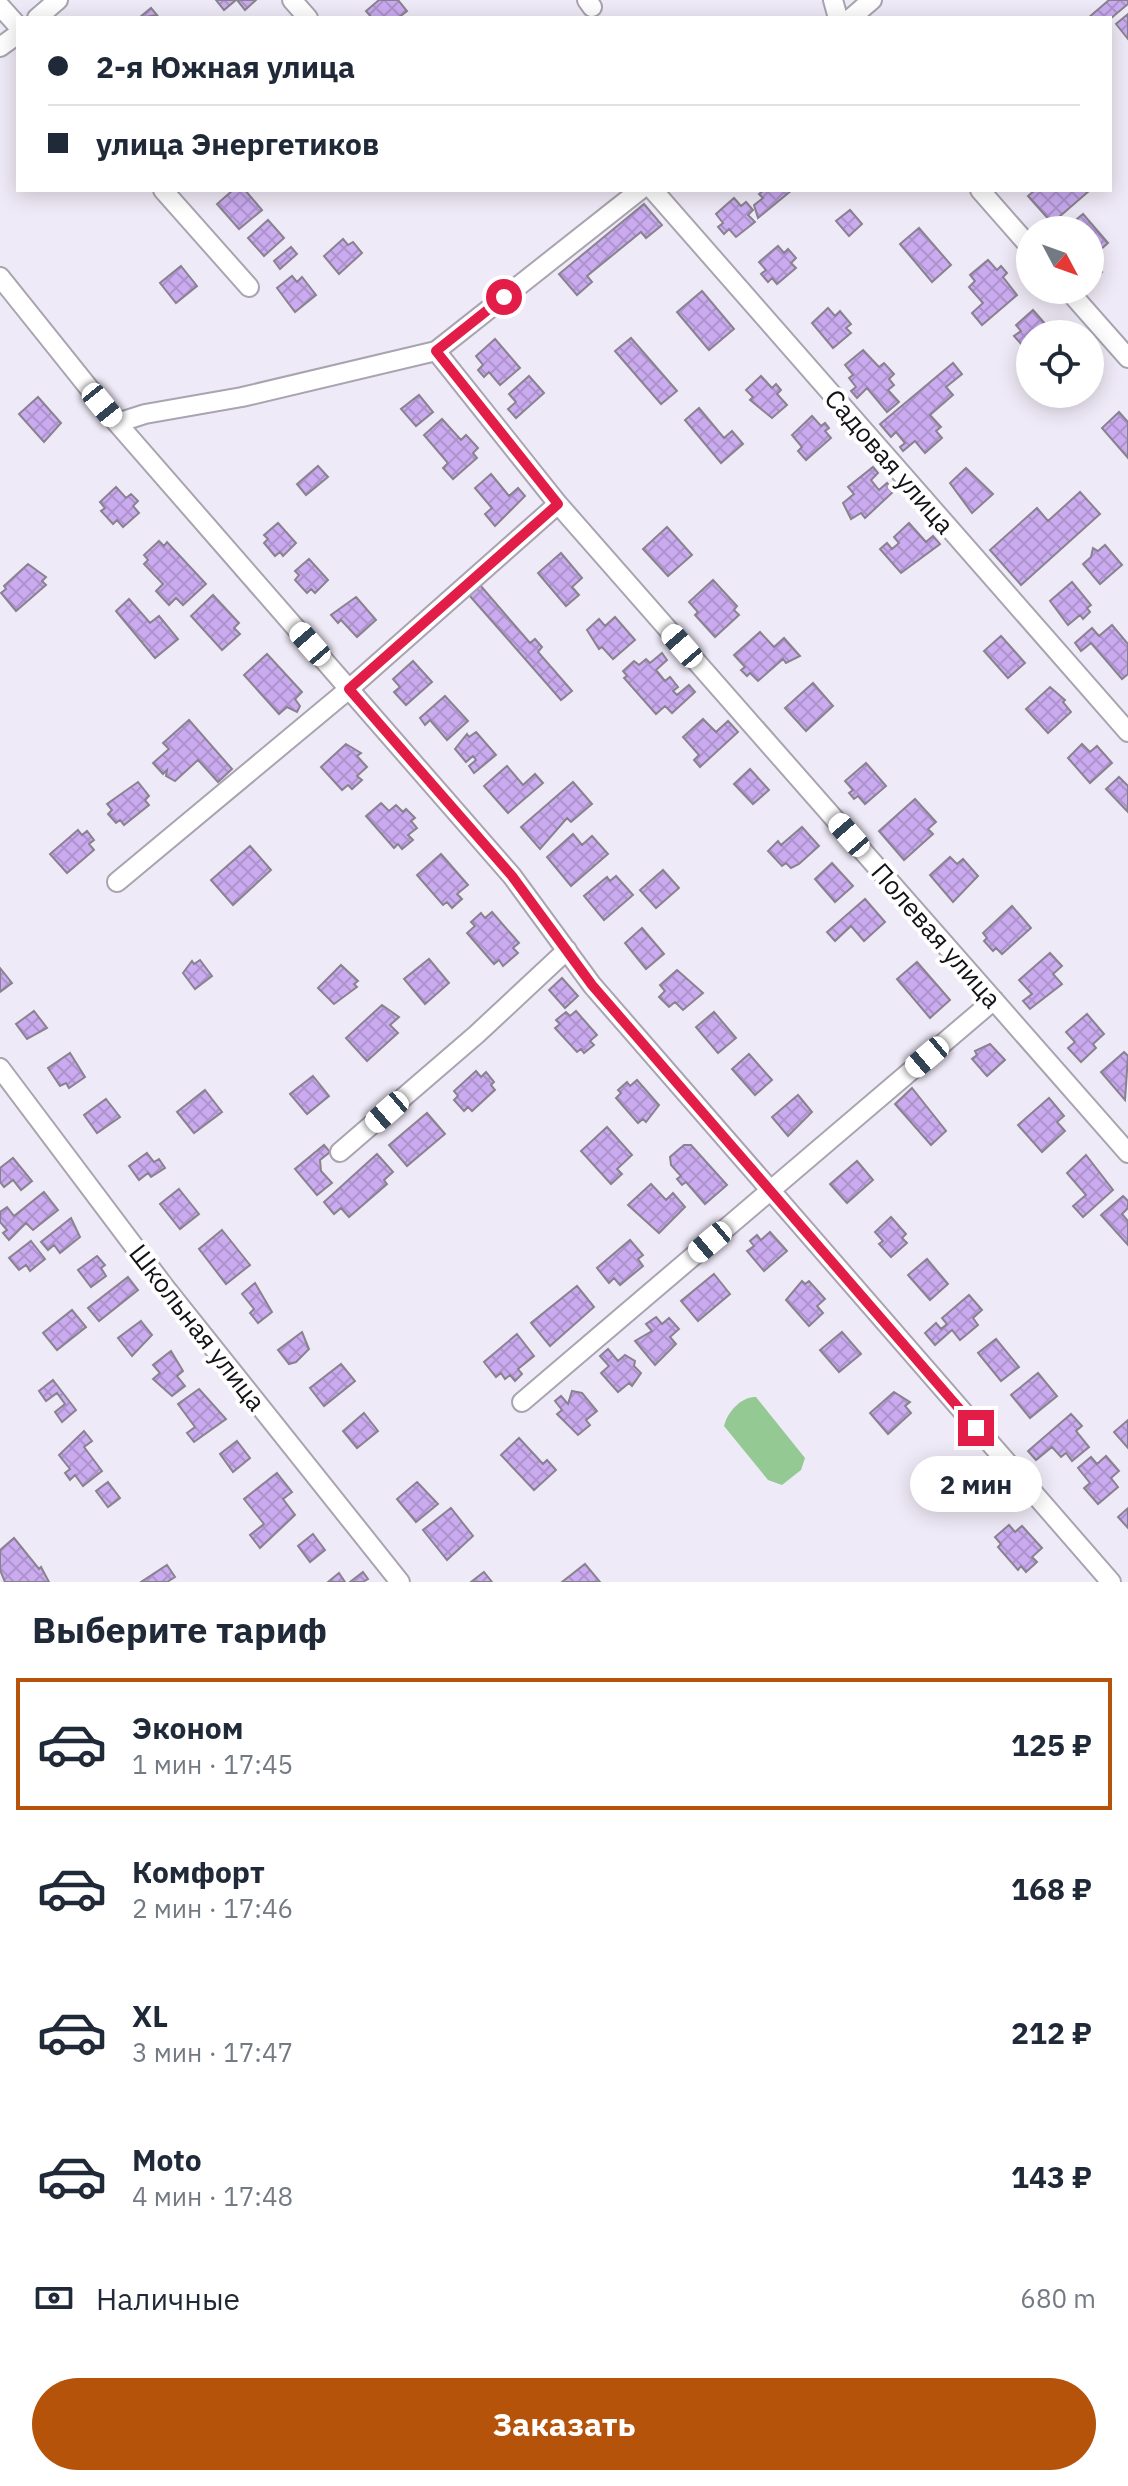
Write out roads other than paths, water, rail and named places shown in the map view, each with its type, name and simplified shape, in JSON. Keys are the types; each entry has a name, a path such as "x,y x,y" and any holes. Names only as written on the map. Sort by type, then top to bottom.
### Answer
{"street":[{"path":"39,16 58,0"},
{"path":"292,0 306,16"},
{"path":"853,16 872,0"},
{"path":"0,6 16,24"},
{"path":"165,192 249,287"},
{"path":"117,423 145,414 242,397 436,351 637,192"},
{"name":"Садовая улица","path":"655,192 1128,732"},
{"path":"982,192 1016,231"},
{"path":"0,277 117,423 512,876 592,985 1111,1582"},
{"path":"1080,304 1128,358"},
{"name":"Полевая улица","path":"436,351 558,504 1128,1153"},
{"path":"117,882 349,689 558,504"},
{"path":"340,1152 567,950"},
{"path":"522,1402 994,1000"},
{"name":"Школьная улица","path":"0,1068 164,1286 400,1582"}]}
